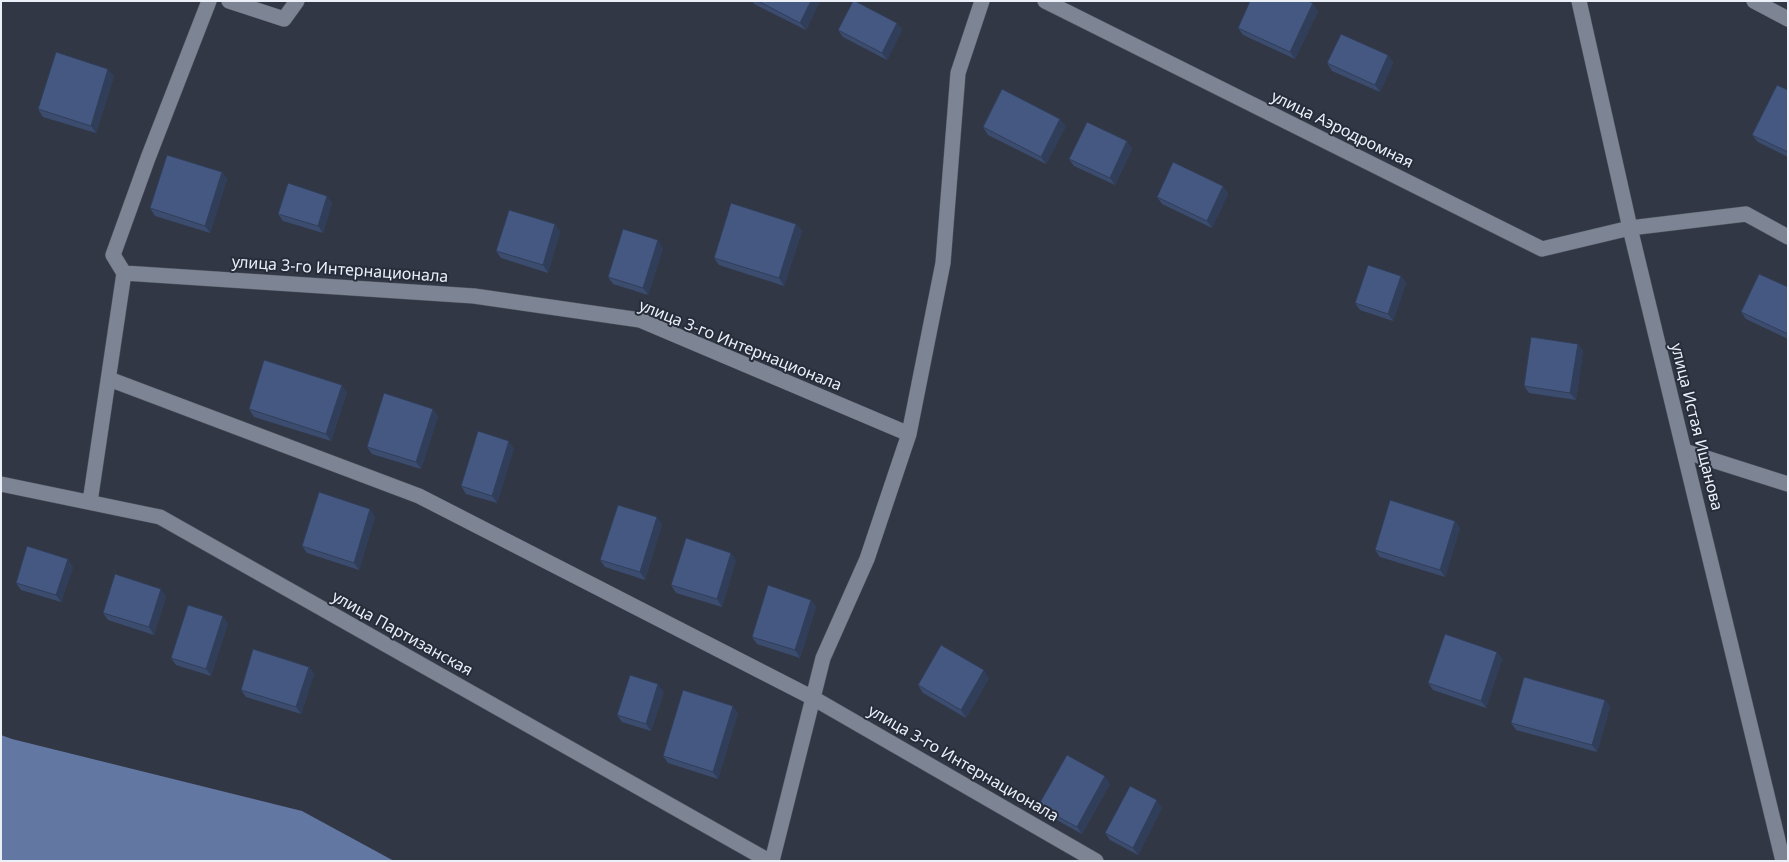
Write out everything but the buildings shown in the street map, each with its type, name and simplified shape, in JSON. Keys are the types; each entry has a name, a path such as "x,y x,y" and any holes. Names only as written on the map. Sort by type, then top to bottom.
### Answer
{"street":[{"path":"90,502 124,273 113,256 148,158 209,1"},
{"path":"229,1 284,19 297,1"},
{"path":"770,861 824,658 867,560 909,434 943,263 958,73 982,1"},
{"name":"улица Аэродромная","path":"1045,1 1542,249 1630,228 1746,214 1788,237"},
{"name":"улица Истая Ищанова","path":"1579,1 1630,228 1783,861"},
{"path":"1754,1 1788,19"},
{"name":"улица 3-го Интернационала","path":"124,273 474,296 640,320 909,434"},
{"name":"улица 3-го Интернационала","path":"109,379 419,496 813,698 1096,861"},
{"path":"1684,451 1788,484"},
{"name":"улица Партизанская","path":"1,484 160,517 770,861"}],"water":[{"path":"1,735 302,811 394,861 1,861"}]}
